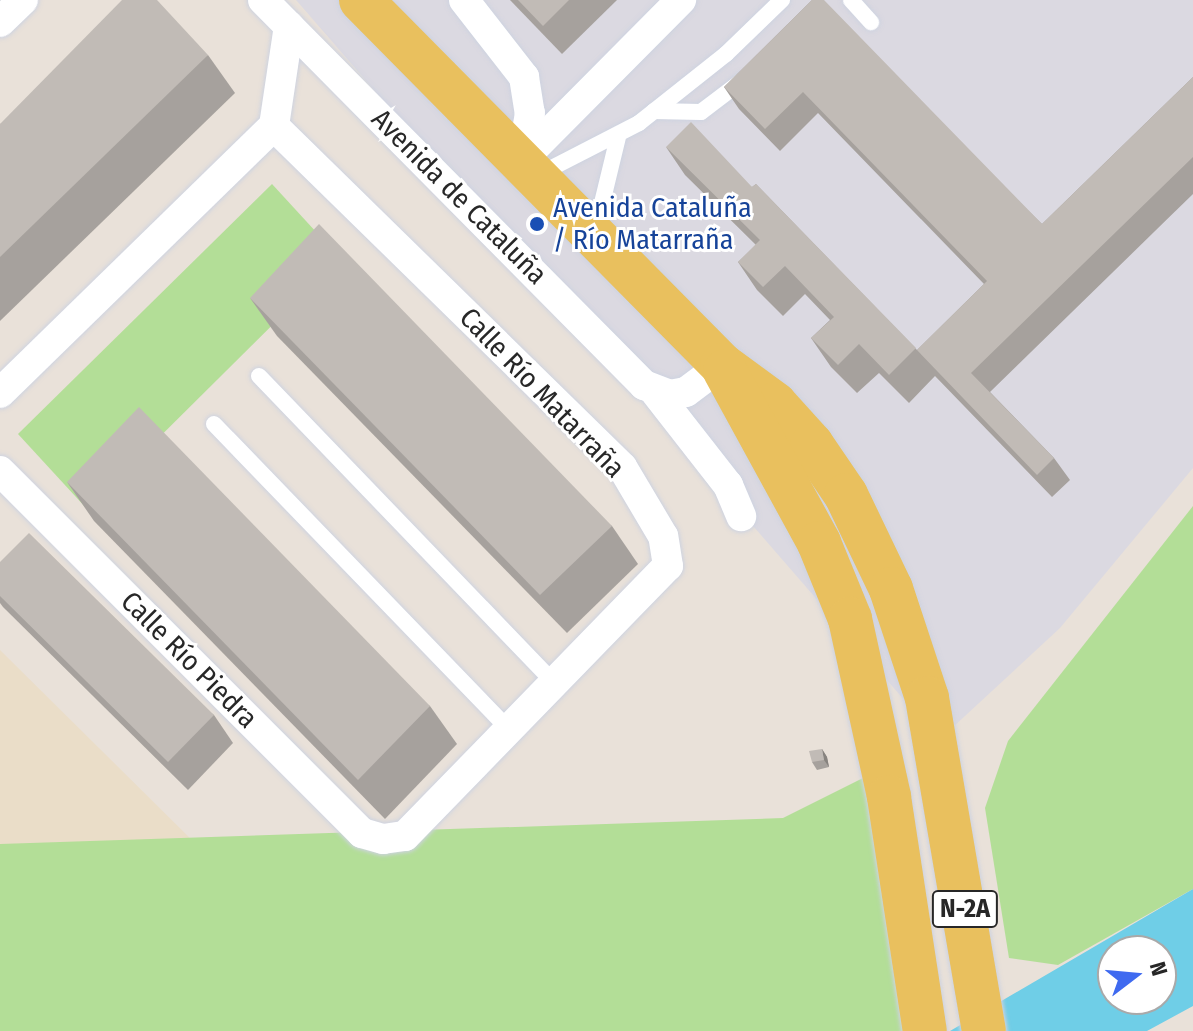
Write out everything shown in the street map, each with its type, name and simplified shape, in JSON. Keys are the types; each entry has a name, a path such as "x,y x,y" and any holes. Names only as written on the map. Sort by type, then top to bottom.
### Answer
{"main road":[{"path":"361,0 595,233 722,365"},
{"name":"N-2A","path":"722,365 796,425 853,509 911,647 945,787 984,1031"},
{"name":"N-2A","path":"722,365 837,583 865,680 889,797 925,1031"}],"street":[{"path":"0,22 23,0"},
{"name":"Avenida de Cataluña","path":"263,0 656,393 728,485 741,516"},
{"path":"464,0 524,77 530,113 530,168"},
{"path":"530,168 681,0"},
{"path":"0,393 274,126 289,26"},
{"name":"Calle Río Matarraña","path":"274,126 622,467 663,536 668,566 405,836 383,839"},
{"path":"656,393 686,392 722,365"},
{"name":"Calle Río Piedra","path":"0,471 362,833 383,839"}],"lane":[{"path":"530,168 618,137 654,111 782,0"},
{"path":"851,0 871,22"},
{"path":"654,111 701,112 758,66"},
{"path":"595,233 618,137"},
{"path":"259,376 554,683"},
{"path":"214,424 509,730"}],"shaded area":[{"path":"296,0 1193,0 1193,468 1060,628 939,740"},
{"path":"0,650 203,851 0,1031"}],"green space":[{"path":"272,184 340,258 87,509 18,434"},
{"path":"1193,506 1193,889 1111,935 1097,935 1097,943 1058,965 1009,958 985,808 1008,741"},
{"path":"869,775 905,1031 0,1031 0,844 783,818"}],"water":[{"path":"1193,889 1193,1006 1177,1015 1177,935 1114,935"},
{"path":"1097,945 1097,1015 1176,1015 1147,1031 950,1031"}],"building":[{"path":"122,0 157,0 208,55 0,257 0,124"},
{"path":"518,0 569,0 543,26"},
{"path":"812,0 824,0 1042,224 1193,77 1193,157 971,373 1054,458 1037,475 917,350 987,281 803,92 765,129 724,87"},
{"path":"691,122 752,187 756,184 916,348 889,375 859,344 838,365 811,338 834,317 785,266 763,287 738,262 760,240 666,147"},
{"path":"319,224 612,526 540,595 250,298"},
{"path":"139,407 430,706 358,780 67,482"},
{"path":"29,533 214,715 168,762 0,596 0,562"},
{"path":"822,749 824,760 812,762 809,751"}],"place":[{"name":"Avenida Cataluña / Río Matarraña","path":"537,224"}]}
